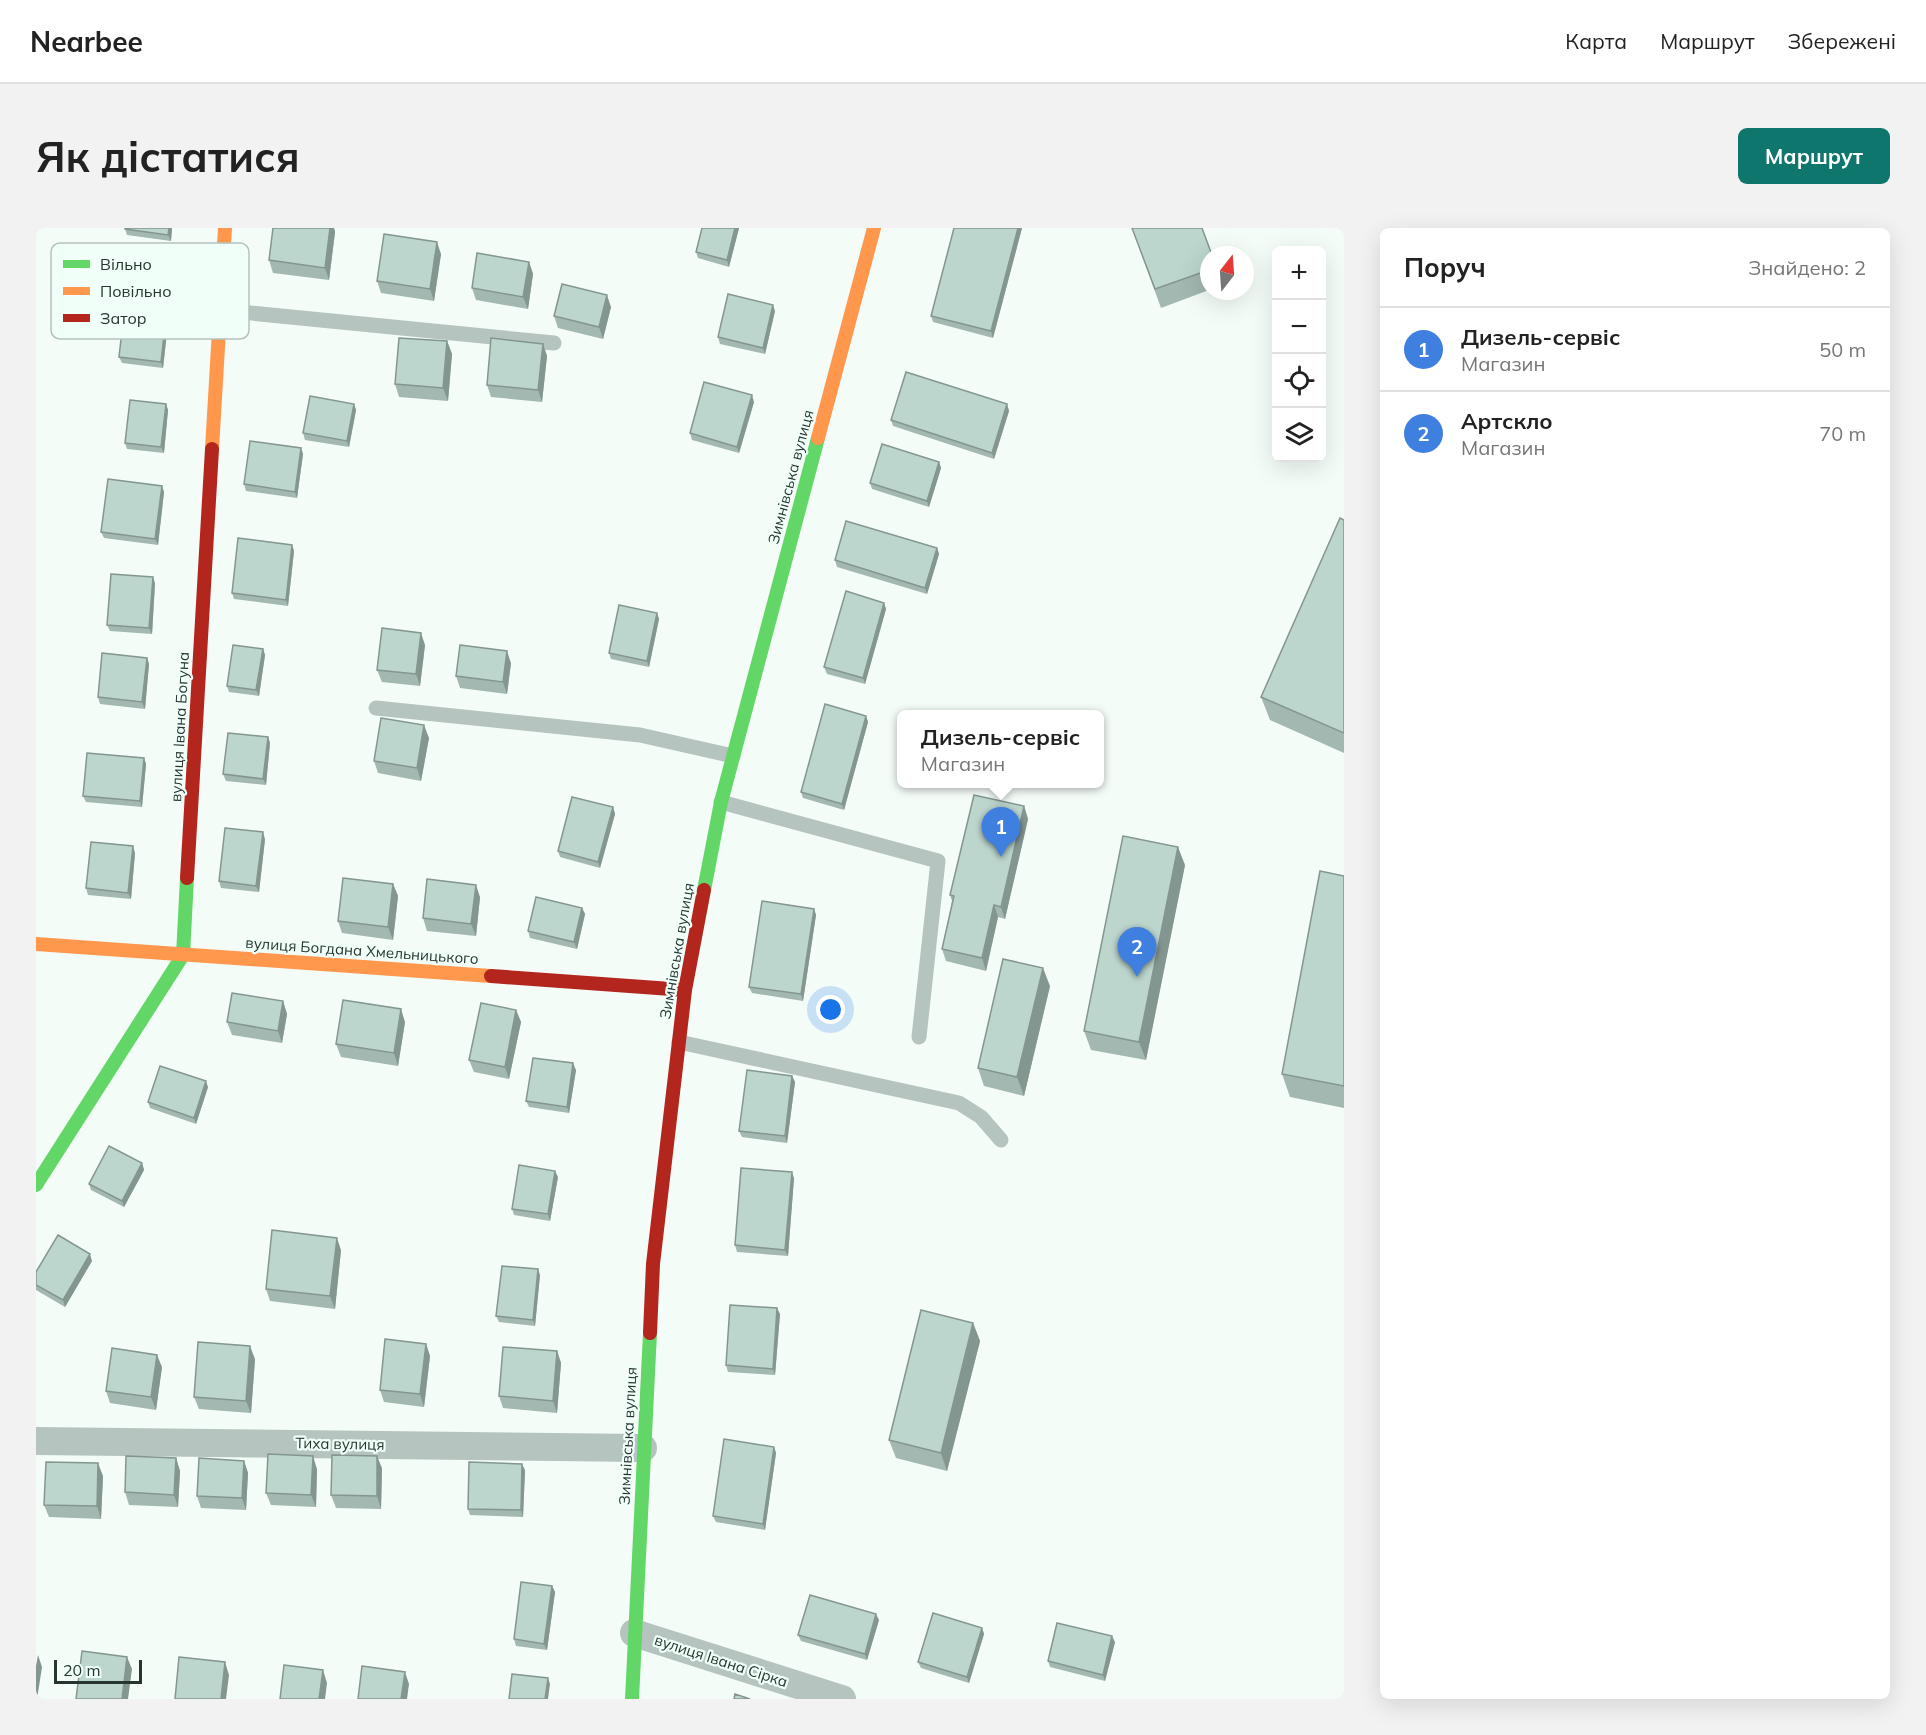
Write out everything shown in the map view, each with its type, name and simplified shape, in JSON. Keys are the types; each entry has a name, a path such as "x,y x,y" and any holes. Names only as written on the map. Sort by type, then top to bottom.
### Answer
{"street":[{"name":"вулиця Івана Богуна","path":"224,243 225,228"},
{"name":"Зимнівська вулиця","path":"632,1699 653,1264 685,990 721,802 874,228"},
{"name":"вулиця Івана Богуна","path":"36,1185 183,955 218,339"},
{"name":"вулиця Богдана Хмельницького","path":"36,944 685,990"},
{"name":"Тиха вулиця","path":"36,1441 643,1448"},
{"name":"вулиця Івана Сірка","path":"634,1633 842,1699"}],"lane":[{"path":"249,313 554,343"},
{"path":"376,708 640,735 734,756"},
{"path":"721,802 938,861 919,1038"},
{"path":"679,1042 959,1103 981,1118 1001,1140"}],"building":[{"path":"125,228 169,228 168,235"},
{"path":"273,228 330,228 325,268 269,260"},
{"path":"702,228 735,228 727,260 696,252"},
{"path":"954,228 1018,228 991,331 931,316"},
{"path":"1132,228 1202,228 1209,246 1200,246 1200,273 1155,289"},
{"path":"384,234 437,242 430,289 377,281"},
{"path":"477,253 529,262 523,297 472,288"},
{"path":"562,284 607,295 599,327 554,316"},
{"path":"728,294 773,305 763,348 718,337"},
{"path":"399,338 447,341 443,388 395,384"},
{"path":"491,338 543,344 538,390 487,385"},
{"path":"121,339 164,339 161,362 119,357"},
{"path":"906,372 1007,404 992,453 891,420"},
{"path":"704,382 752,395 737,447 690,433"},
{"path":"310,396 354,404 347,441 303,433"},
{"path":"130,400 166,404 161,447 125,443"},
{"path":"250,441 301,448 295,492 244,484"},
{"path":"882,444 939,462 927,501 870,483"},
{"path":"108,479 162,486 155,539 101,532"},
{"path":"1340,518 1344,520 1344,733 1261,697"},
{"path":"846,521 937,548 925,588 835,560"},
{"path":"238,538 292,545 286,600 232,593"},
{"path":"111,574 153,577 149,628 107,625"},
{"path":"846,591 884,603 863,678 824,667"},
{"path":"619,605 657,613 647,661 609,653"},
{"path":"382,628 421,633 416,674 377,670"},
{"path":"233,645 263,649 256,690 227,686"},
{"path":"460,645 507,651 503,682 456,676"},
{"path":"102,653 147,658 142,702 98,697"},
{"path":"825,704 866,716 842,804 801,792"},
{"path":"381,718 424,725 417,768 374,761"},
{"path":"228,733 268,737 263,779 223,774"},
{"path":"87,753 144,758 140,801 83,796"},
{"path":"974,795 1024,806 1001,907 994,905 982,958 942,949 954,896 950,895"},
{"path":"572,797 613,807 598,862 558,851"},
{"path":"225,828 263,832 256,886 219,881"},
{"path":"1123,836 1178,847 1139,1042 1084,1031"},
{"path":"91,842 133,846 128,893 86,888"},
{"path":"1320,871 1344,876 1344,1086 1282,1074"},
{"path":"343,878 393,884 388,927 338,921"},
{"path":"427,879 476,885 471,924 423,918"},
{"path":"536,897 582,908 574,942 528,931"},
{"path":"762,901 814,909 801,994 749,987"},
{"path":"1003,959 1043,968 1017,1077 978,1068"},
{"path":"232,993 283,1001 278,1031 227,1022"},
{"path":"343,1000 401,1009 394,1053 336,1044"},
{"path":"481,1003 516,1010 505,1067 469,1060"},
{"path":"533,1058 573,1063 567,1107 526,1101"},
{"path":"160,1066 206,1081 194,1118 148,1102"},
{"path":"747,1070 792,1076 785,1136 739,1131"},
{"path":"109,1146 142,1163 122,1201 89,1184"},
{"path":"519,1165 555,1171 548,1214 512,1209"},
{"path":"741,1168 792,1172 785,1250 735,1245"},
{"path":"272,1230 337,1238 330,1296 266,1289"},
{"path":"58,1235 90,1254 63,1300 36,1285 36,1272"},
{"path":"502,1266 538,1269 533,1320 496,1316"},
{"path":"730,1305 777,1308 773,1369 726,1365"},
{"path":"921,1310 973,1323 941,1453 889,1440"},
{"path":"385,1339 426,1344 420,1394 380,1390"},
{"path":"198,1342 250,1346 246,1401 194,1397"},
{"path":"503,1347 557,1351 553,1401 499,1396"},
{"path":"112,1348 157,1355 151,1397 106,1391"},
{"path":"724,1439 774,1447 763,1524 713,1516"},
{"path":"268,1454 313,1456 311,1495 266,1493"},
{"path":"332,1455 377,1456 377,1496 331,1495"},
{"path":"126,1456 176,1458 174,1495 125,1492"},
{"path":"199,1458 244,1461 242,1498 197,1496"},
{"path":"46,1462 98,1463 97,1506 44,1505"},
{"path":"469,1462 522,1464 521,1510 468,1509"},
{"path":"521,1582 552,1586 544,1644 514,1639"},
{"path":"810,1595 876,1614 865,1654 798,1635"},
{"path":"933,1613 982,1628 967,1677 918,1662"},
{"path":"1057,1623 1112,1636 1103,1675 1048,1661"},
{"path":"82,1651 127,1657 122,1699 76,1699"},
{"path":"179,1657 225,1662 221,1699 175,1699"},
{"path":"284,1665 323,1670 319,1699 280,1699"},
{"path":"362,1666 405,1672 401,1699 358,1699"},
{"path":"512,1674 548,1678 545,1699 509,1699"},
{"path":"735,1694 750,1699 734,1699"}],"traffic: fast":[{"path":"704,890 721,802 818,438"},
{"path":"36,1185 183,955 187,878"},
{"path":"632,1699 650,1333"}],"traffic: slow":[{"path":"224,243 225,228"},
{"path":"818,438 874,228"},
{"path":"212,449 218,339"},
{"path":"36,944 491,976"}],"traffic: jam":[{"path":"187,878 212,449"},
{"path":"650,1333 653,1264 685,990 704,890"},
{"path":"491,976 685,990"}],"place":[{"name":"Дизель-сервіс","path":"1001,857"},
{"name":"Артскло","path":"1137,977"}]}
